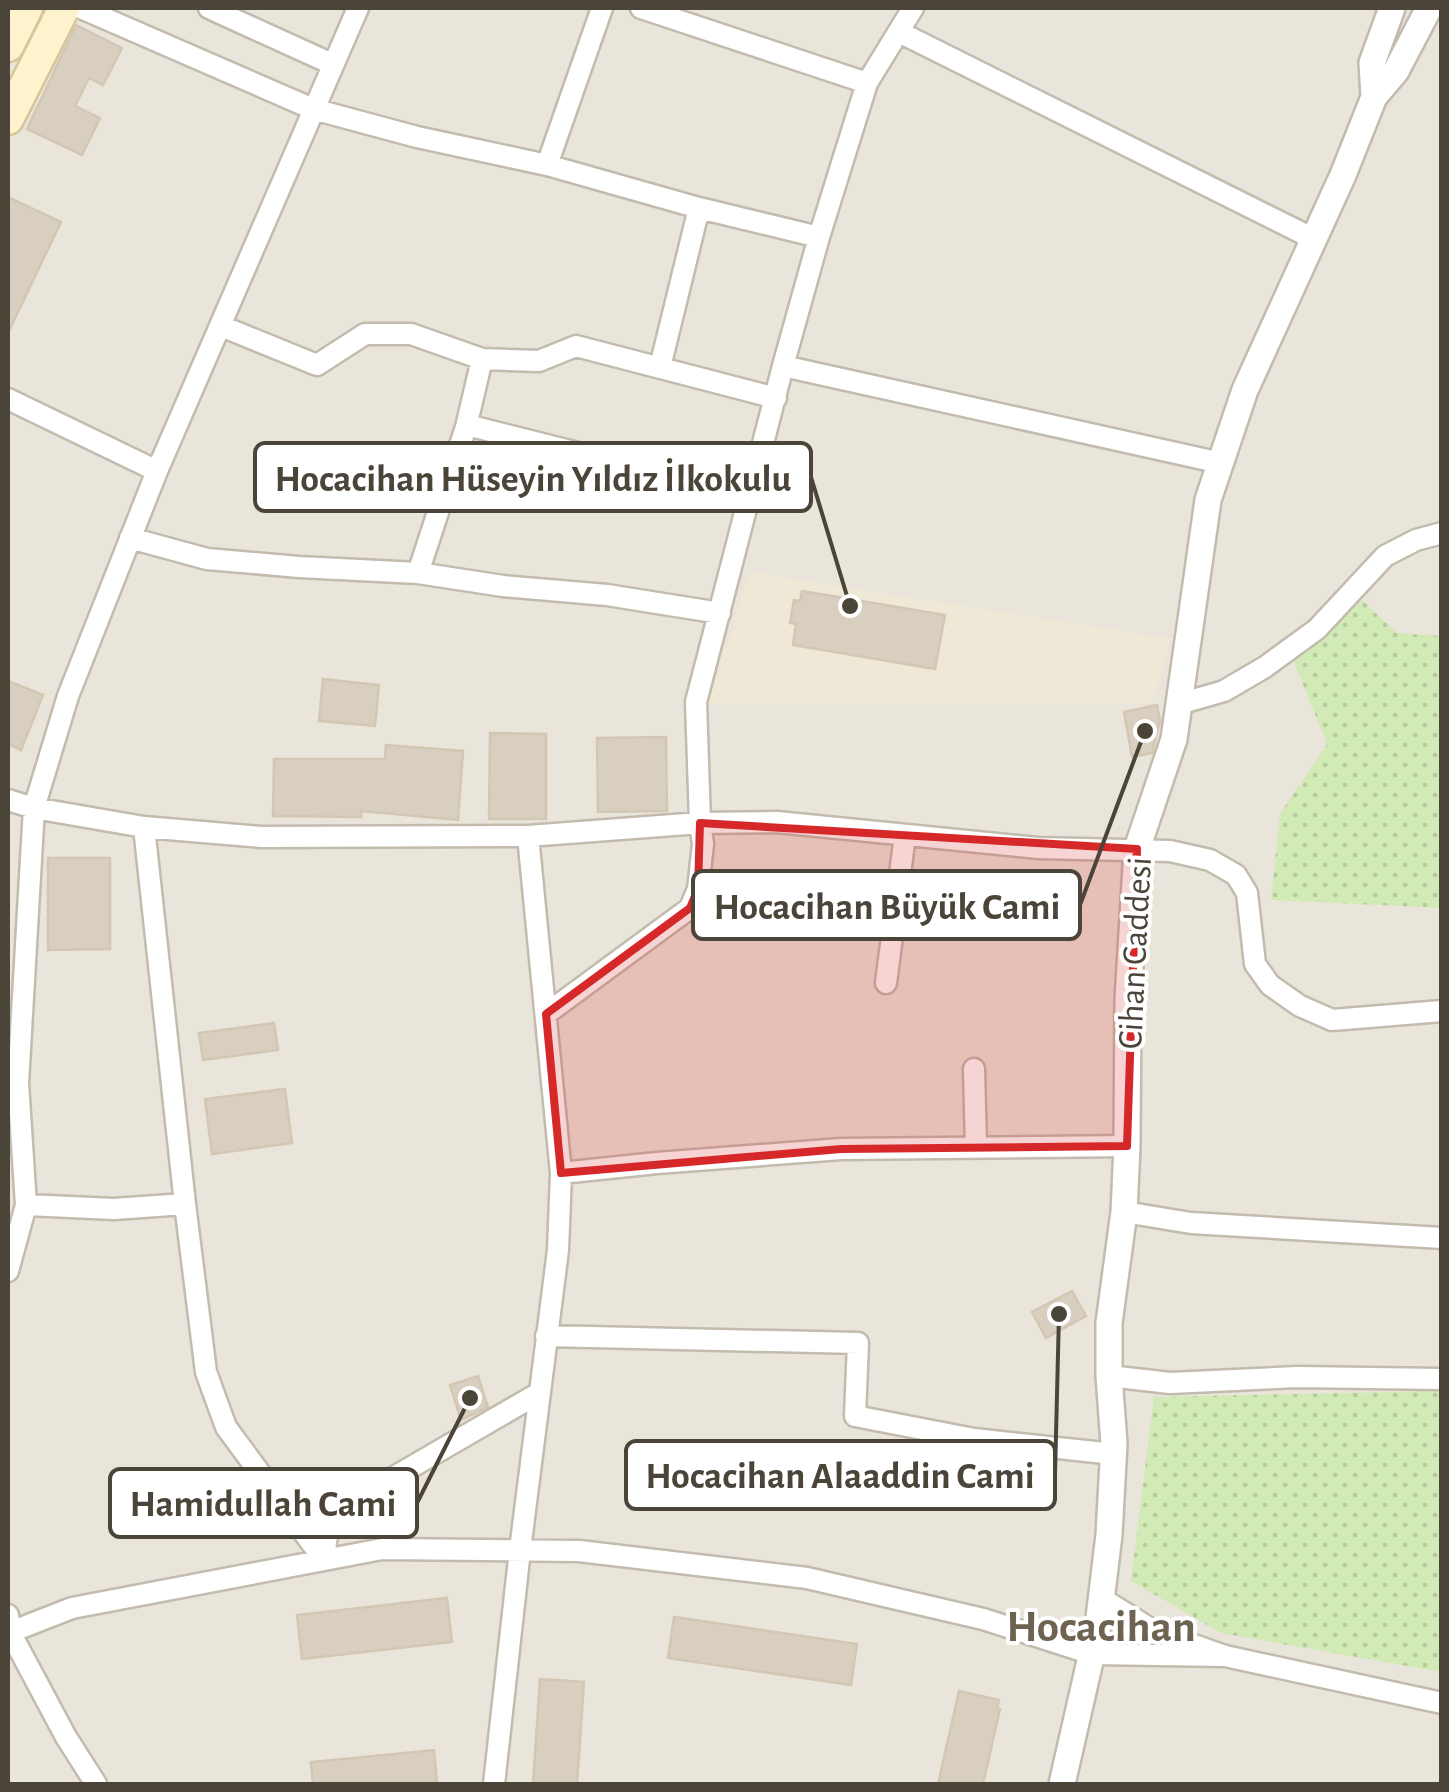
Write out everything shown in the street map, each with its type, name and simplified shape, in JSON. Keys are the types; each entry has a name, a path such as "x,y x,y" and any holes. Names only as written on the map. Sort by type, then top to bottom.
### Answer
{"main road":[{"path":"8,46 27,8"},
{"path":"8,118 64,8"}],"street":[{"path":"81,8 313,109 819,236"},
{"path":"209,8 332,64"},
{"path":"8,1272 26,1205 13,1084 34,808 68,696 157,471 358,8"},
{"path":"547,165 602,8"},
{"path":"640,8 868,83"},
{"path":"546,1014 690,908 698,889 703,844 696,702 819,236 868,83 913,8"},
{"name":"Cihan Caddesi","path":"1062,1784 1092,1654 1110,1534 1114,1454 1109,1323 1124,1212 1128,1000 1137,850 1174,739 1208,500 1245,390 1344,175 1374,97 1396,71 1429,8"},
{"name":"Cihan Caddesi","path":"1374,97 1372,63 1386,14"},
{"path":"899,32 1314,239"},
{"path":"660,367 700,208"},
{"path":"221,326 317,366 365,334 410,334 482,359 539,361 576,346 776,398"},
{"path":"418,572 467,425 482,359"},
{"path":"783,366 1221,463"},
{"path":"8,399 157,471"},
{"path":"467,425 626,464 748,504"},
{"path":"1179,704 1224,691 1265,667 1316,629 1384,556 1416,540 1442,533"},
{"path":"130,538 207,560 418,572 720,613"},
{"path":"8,800 144,827 261,836 528,836 700,823 777,822 1038,848 1170,851 1210,860 1236,875 1247,893 1255,964 1270,985 1300,1006 1332,1020 1442,1011"},
{"path":"144,827 206,1372 226,1426 324,1560"},
{"path":"886,983 906,834"},
{"path":"494,1784 558,1250 561,1173 528,836"},
{"path":"974,1068 976,1147"},
{"path":"561,1173 841,1149 1127,1146"},
{"path":"26,1205 114,1209 185,1204"},
{"path":"1124,1212 1192,1223 1442,1238"},
{"path":"546,1336 858,1344 855,1416 974,1439 1114,1454"},
{"path":"1109,1376 1170,1383 1297,1377 1442,1380"},
{"path":"324,1560 328,1526 389,1480 539,1393"},
{"path":"96,1784 66,1737 8,1627 72,1608 382,1549 579,1551 807,1578 983,1619 1092,1654 1224,1656"},
{"path":"1101,1598 1154,1630 1224,1656 1442,1703"}],"highlighted area":[{"path":"700,823 1137,849 1127,1146 841,1149 561,1173 546,1014 690,908 698,889"}],"shaded area":[{"path":"8,8 1441,8 1441,1784 8,1784"},
{"path":"750,572 1171,639 1152,703 708,704"}],"green space":[{"path":"1362,600 1397,633 1441,636 1441,908 1271,900 1280,814 1327,744 1293,660"},
{"path":"1441,1391 1441,1672 1221,1633 1131,1581 1154,1397"}],"building":[{"path":"76,25 122,48 103,85 89,78 75,106 100,118 82,155 27,129"},
{"path":"8,197 61,222 8,333"},
{"path":"802,591 945,615 935,669 793,645 796,624 790,623 794,600 800,601"},
{"path":"323,679 379,685 375,726 319,721"},
{"path":"8,681 43,695 21,750 8,744"},
{"path":"1157,705 1160,721 1152,753 1132,757 1124,712"},
{"path":"490,733 546,734 546,819 489,819"},
{"path":"666,737 667,811 598,812 597,738"},
{"path":"386,745 463,751 458,820 361,811 361,817 273,816 274,759 385,759"},
{"path":"48,858 110,858 110,949 48,950"},
{"path":"274,1023 278,1050 203,1060 199,1033"},
{"path":"285,1089 292,1143 212,1154 205,1099"},
{"path":"1072,1291 1086,1316 1046,1338 1032,1312"},
{"path":"478,1376 488,1407 461,1420 450,1385"},
{"path":"447,1598 452,1642 302,1659 297,1615"},
{"path":"674,1617 857,1644 851,1685 668,1658"},
{"path":"540,1679 584,1682 577,1784 533,1784"},
{"path":"959,1691 999,1700 983,1784 938,1784"},
{"path":"434,1750 437,1784 313,1784 311,1762"}],"place":[{"name":"Hocacihan Hüseyin Yıldız İlkokulu","path":"850,606"},
{"name":"Hocacihan Büyük Cami","path":"1145,731"},
{"name":"Hocacihan Alaaddin Cami","path":"1059,1314"},
{"name":"Hamidullah Cami","path":"470,1398"}],"district":[{"name":"Hocacihan","path":"1101,1625"}]}
